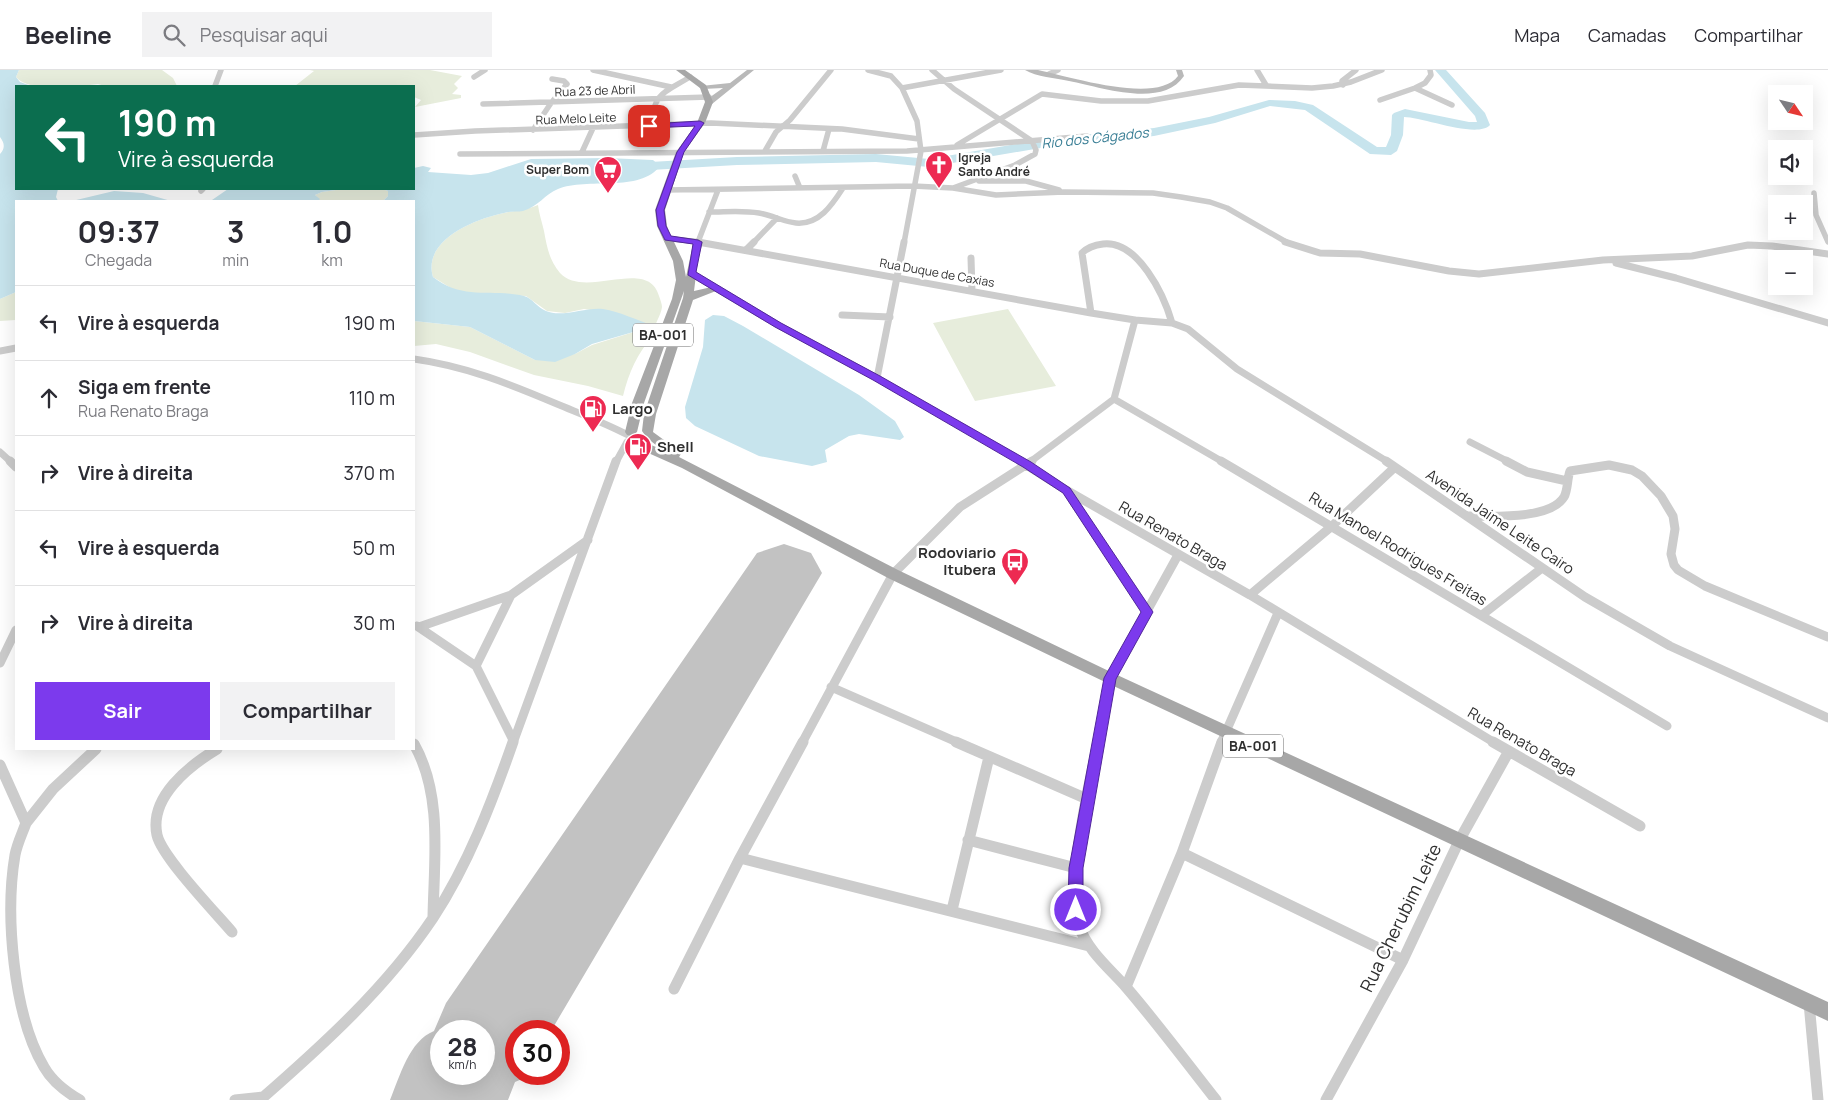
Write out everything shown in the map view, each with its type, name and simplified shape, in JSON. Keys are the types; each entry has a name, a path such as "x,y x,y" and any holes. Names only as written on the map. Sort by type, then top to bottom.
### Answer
{"main road":[{"path":"680,70 704,87 709,100"},
{"path":"667,187 680,153 700,123 709,100 751,70"},
{"path":"1028,70 1129,91 1151,91 1174,84 1181,76 1179,70"},
{"path":"704,87 731,85"},
{"name":"BA-001","path":"667,187 660,210 660,218 678,261 681,280 677,299 638,403 629,436 635,445 641,445 686,464 893,574 1225,733 1828,1012"},
{"path":"668,238 698,242"},
{"name":"BA-001","path":"686,464 649,433 650,414 688,298 698,242"},
{"path":"688,298 702,291 716,289"},
{"path":"629,436 642,430 649,433 650,440 641,445"}],"street":[{"path":"215,85 221,70"},
{"path":"474,77 485,70"},
{"path":"593,70 671,87"},
{"path":"765,151 774,135 790,120 831,70"},
{"path":"868,70 891,76 902,88 917,121 921,153 913,184 898,277 877,378"},
{"path":"932,70 954,89 1032,141 1036,150 1035,154 1012,166 962,183 953,188"},
{"path":"902,88 1001,70"},
{"path":"1050,74 1058,70"},
{"path":"1257,70 1266,85"},
{"path":"1343,85 1342,81 1356,70"},
{"path":"955,146 1032,98 1042,94 1087,100 1148,101 1230,86 1266,85 1312,88 1343,85 1382,70"},
{"path":"1380,100 1415,88 1430,79 1432,75 1430,70"},
{"path":"649,126 656,99 671,87 690,77"},
{"path":"533,130 551,103 567,84 564,81 552,79"},
{"path":"1415,88 1452,105"},
{"path":"1151,91 1188,94"},
{"name":"Rua 23 de Abril","path":"483,104 656,99 709,100"},
{"name":"Rua Melo Leite","path":"415,135 700,123 830,129 919,138"},
{"path":"582,152 593,128"},
{"path":"823,151 830,129"},
{"path":"885,151 894,135"},
{"path":"460,154 765,151 885,151 921,153 955,146 1087,136"},
{"path":"796,176 800,188"},
{"path":"962,183 1026,181 1064,192"},
{"path":"667,187 718,190 843,188 913,184 996,195 1064,192 1153,193 1210,202 1227,208 1282,240 1298,247 1320,252 1360,254 1449,271 1479,274 1603,260 1692,256 1748,245 1772,246 1828,254"},
{"path":"709,212 754,212 800,223 813,220 831,205 843,188"},
{"path":"698,242 718,190"},
{"path":"1814,193 1816,215 1828,242"},
{"path":"746,250 777,218"},
{"name":"Rua Duque de Caxias","path":"698,242 1134,320 1172,323"},
{"path":"1091,312 1082,253 1086,248 1114,244 1129,250 1139,262 1160,294 1172,323"},
{"path":"971,258 972,290"},
{"path":"1603,260 1676,278 1828,323"},
{"name":"Rua Renato Braga","path":"691,273 778,325 877,378 1027,465 1066,490 1250,595 1509,751 1640,826"},
{"path":"842,315 890,317"},
{"path":"674,989 740,858 893,574 960,507 1027,465 1114,400 1134,320"},
{"name":"Avenida Jaime Leite Cairo","path":"1172,323 1198,335 1222,358 1244,374 1395,467 1585,597 1670,646 1828,718"},
{"path":"0,351 15,348"},
{"path":"235,1100 262,1099 318,1049 358,1010 398,964 433,918 467,855 498,784 610,476 629,436 592,418 482,373 458,366 415,359"},
{"name":"Rua Manoel Rodrigues Freitas","path":"1114,400 1332,526 1667,726"},
{"path":"1470,442 1526,472 1567,481"},
{"path":"0,452 15,467"},
{"path":"1468,516 1531,513 1546,510 1562,501 1566,493 1570,471 1590,465 1611,463 1622,465 1633,470 1655,488 1674,518 1670,556 1671,563 1677,570 1707,587 1828,637"},
{"path":"1250,595 1332,526 1395,467"},
{"path":"1066,490 1147,612"},
{"path":"416,626 511,595 588,540"},
{"path":"1178,555 1110,678 1076,868 1076,910 1079,926 1089,946 1126,987 1216,1100"},
{"path":"1482,615 1542,568"},
{"path":"476,666 511,595"},
{"path":"1126,987 1182,853 1225,733 1278,613"},
{"path":"416,626 476,666 513,740"},
{"path":"0,663 15,632"},
{"path":"831,687 1087,799"},
{"path":"415,745 420,751 428,773 432,808 433,918"},
{"path":"80,1100 69,1094 43,1066 32,1043 24,1010 12,929 12,881 15,854 26,823 53,789 95,750"},
{"path":"215,750 197,760 185,771 165,797 157,818 157,837 169,856 232,932"},
{"name":"Rua Cherubim Leite","path":"1326,1100 1403,960 1458,841 1509,751"},
{"path":"952,910 989,757"},
{"path":"0,765 26,823"},
{"path":"968,840 1076,868"},
{"path":"1182,853 1403,960"},
{"path":"740,858 1089,946"},
{"path":"1809,1003 1818,1100"}],"green space":[{"path":"19,70 162,70 173,78 176,85 31,85 22,82 16,77"},
{"path":"310,70 430,70 462,76 454,84 458,88 452,94 461,95 461,98 415,107 421,100 415,97 415,85 296,85 314,71"},
{"path":"336,190 385,190 388,191 388,196 384,200 318,200 315,195"},
{"path":"538,205 549,253 560,273 571,280 584,282 629,278 642,279 653,285 659,296 662,307 653,336 634,364 623,396 588,386 534,375 470,352 436,344 415,346 415,321 470,327 535,360 575,354 592,345 653,326 618,314 584,309 565,313 547,311 526,296 470,293 454,290 433,277 432,264 435,252 453,233 479,220"},
{"path":"15,292 15,320 0,321 0,299"},
{"path":"1008,309 1056,386 975,401 933,323"}],"water":[{"path":"0,70 19,70 16,77 20,82 28,85 15,85 15,190 58,190 56,197 58,200 15,200 15,292 0,299 0,154 4,146 0,137"},
{"path":"607,158 653,160 660,166 651,174 627,182 583,184 558,189 528,209 506,212 466,226 443,242 435,252 432,264 433,277 456,289 477,293 524,296 543,310 552,313 603,309 654,326 592,344 575,354 555,362 535,360 470,327 415,321 415,200 384,200 388,196 388,191 385,190 415,190 415,168 423,166 431,168 428,172 471,175 488,173 531,159"},
{"path":"227,190 336,190 315,195 319,200 212,200"},
{"path":"114,191 143,193 168,200 76,200"},
{"path":"713,315 724,316 743,326 859,395 895,421 904,437 900,440 859,434 849,436 825,450 827,462 812,466 759,456 695,426 686,418 685,407 703,347 705,320"}],"waterway":[{"name":"Rio dos Cágados","path":"633,167 737,161 876,158 929,163 1052,142 1154,132 1211,120 1269,103 1295,104 1309,107 1374,151 1391,151 1397,135 1398,115 1405,113 1469,126 1484,125 1481,115 1440,70"}],"runway":[{"path":"495,1024 784,573"},
{"path":"446,1100 456,1085"}],"place":[{"name":"Igreja Santo André","path":"939,189"},
{"name":"Super Bom","path":"608,194"},
{"name":"Largo","path":"593,433"},
{"name":"Shell","path":"638,471"},
{"name":"Rodoviario Itubera","path":"1015,586"}],"route":[{"path":"649,126 700,123 680,152 660,210 662,226 668,238 698,242 691,273 778,325 877,378 1027,465 1066,490 1147,612 1110,678 1076,868 1076,910"}]}
